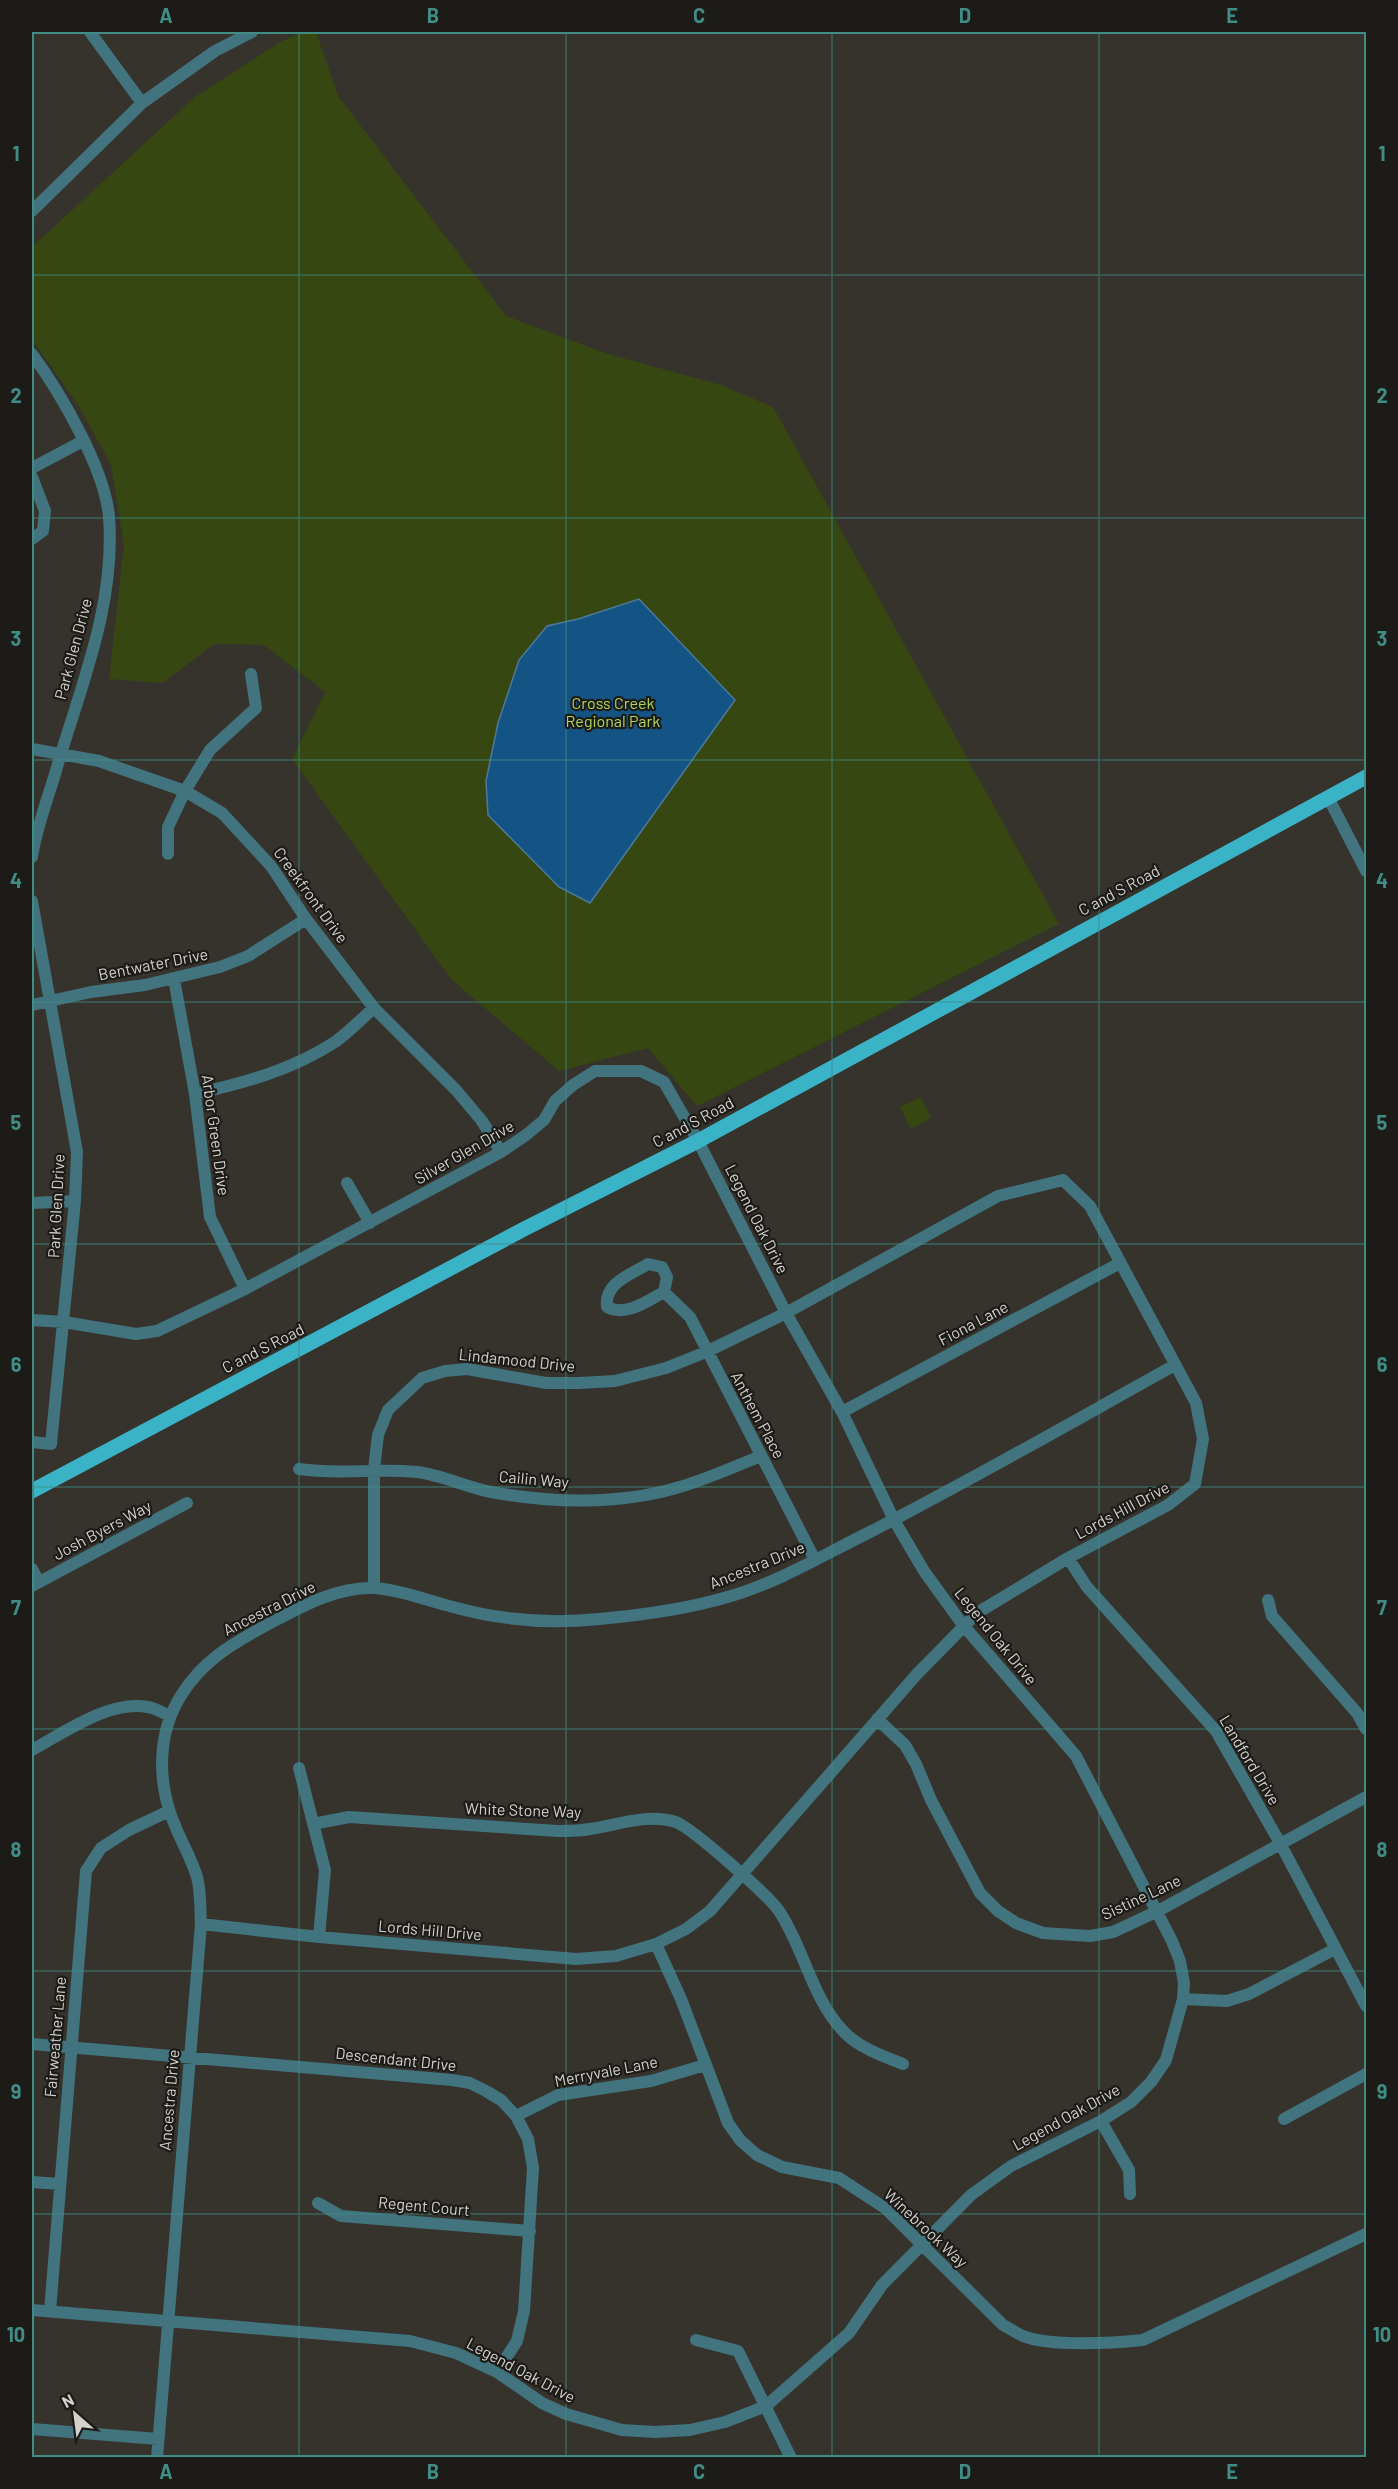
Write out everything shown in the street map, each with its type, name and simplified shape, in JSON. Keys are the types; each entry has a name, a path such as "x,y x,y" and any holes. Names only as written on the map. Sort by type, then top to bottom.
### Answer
{"main road":[{"name":"C and S Road","path":"32,1491 526,1228 698,1141 1366,777"}],"street":[{"path":"90,32 142,103"},
{"path":"32,211 142,103 215,51 252,32"},
{"name":"Park Glen Drive","path":"32,354 83,441 100,480 109,515 109,565 102,618 60,754 32,857"},
{"path":"32,468 83,441"},
{"path":"32,477 45,511 43,531 32,539"},
{"path":"168,854 168,827 185,791 210,750 256,708 251,675"},
{"name":"Creekfront Drive","path":"32,749 99,761 185,791 222,813 271,866 306,919 375,1008 456,1090 482,1121 501,1152"},
{"path":"1328,797 1366,871"},
{"name":"Park Glen Drive","path":"32,901 77,1152 75,1201 51,1444 32,1442"},
{"name":"Bentwater Drive","path":"32,1005 174,979 220,967 248,956 306,919"},
{"name":"Arbor Green Drive","path":"174,979 195,1094 210,1216 245,1290"},
{"path":"195,1094 249,1082 303,1060 336,1041 375,1008"},
{"name":"Silver Glen Drive","path":"32,1320 63,1322 136,1334 157,1330 245,1290 501,1152 526,1136 544,1119 555,1101 573,1085 595,1071 641,1071 664,1082 698,1141"},
{"name":"Legend Oak Drive","path":"32,2310 410,2341 456,2353 497,2372 542,2403 566,2414 622,2430 655,2432 690,2430 725,2422 766,2406 849,2333 882,2285 971,2195 1011,2166 1101,2121 1131,2102 1166,2060 1183,1999 1184,1983 1180,1960 1158,1911 1076,1756 963,1625 924,1571 894,1520 842,1412 786,1313 698,1141"},
{"name":"Lords Hill Drive","path":"741,1874 877,1719 976,1612 1068,1558 1168,1505 1195,1484 1203,1439 1196,1403 1090,1206 1063,1180 998,1196 786,1313"},
{"path":"347,1183 370,1223"},
{"path":"32,1203 75,1201"},
{"name":"Fiona Lane","path":"842,1412 1120,1263"},
{"path":"648,1264 662,1267 667,1277 664,1292 628,1310 614,1311 607,1306 605,1296 610,1287 648,1264"},
{"name":"Anthem Place","path":"664,1292 690,1317 814,1560"},
{"name":"Lindamood Drive","path":"374,1588 374,1469 378,1435 388,1410 422,1378 445,1371 467,1369 546,1383 615,1381 666,1368 706,1352 786,1313"},
{"name":"Ancestra Drive","path":"157,2457 201,1924 199,1881 169,1811 163,1784 162,1749 170,1716 195,1675 209,1660 232,1644 304,1605 331,1595 374,1588 458,1609 514,1619 594,1620 648,1614 734,1595 814,1560 894,1520 1175,1365"},
{"name":"Cailin Way","path":"299,1469 322,1473 374,1469 419,1472 491,1492 587,1500 638,1497 676,1488 761,1456"},
{"name":"Josh Byers Way","path":"35,1584 187,1503"},
{"name":"Landford Drive","path":"1068,1558 1087,1587 1216,1731 1280,1843 1366,2006"},
{"path":"32,1569 35,1584"},
{"path":"1268,1600 1272,1616 1357,1713 1366,1729"},
{"path":"32,1750 109,1709 127,1706 149,1707 170,1716"},
{"name":"Sistine Lane","path":"877,1719 905,1746 916,1764 931,1800 980,1893 998,1911 1016,1923 1042,1933 1090,1936 1113,1932 1158,1911 1366,1797"},
{"path":"298,1768 325,1870 319,1937"},
{"name":"Fairweather Lane","path":"50,2311 86,1871 101,1848 129,1830 169,1811"},
{"name":"White Stone Way","path":"313,1824 350,1817 558,1831 589,1829 625,1821 653,1819 676,1822 698,1835 779,1911 830,2015 845,2033 865,2048 903,2064"},
{"path":"656,1944 686,1929 710,1911 741,1874"},
{"name":"Lords Hill Drive","path":"201,1924 319,1937 576,1959 616,1956 656,1944"},
{"name":"Winebrook Way","path":"656,1944 681,1999 728,2123 740,2140 757,2155 782,2167 839,2178 885,2208 1003,2325 1025,2337 1054,2341 1118,2343 1143,2340 1366,2234"},
{"path":"1183,1999 1227,2001 1250,1994 1335,1949"},
{"name":"Descendant Drive","path":"32,2044 189,2056 470,2084 501,2100 516,2116 528,2139 533,2168 524,2311 517,2341 497,2372"},
{"name":"Merryvale Lane","path":"516,2116 558,2095 651,2081 705,2065"},
{"path":"1284,2119 1366,2074"},
{"path":"1101,2121 1129,2170 1131,2194"},
{"path":"32,2182 60,2184"},
{"name":"Regent Court","path":"318,2203 341,2216 530,2231"},
{"path":"696,2340 738,2351 791,2457"},
{"path":"32,2429 158,2439"}],"green space":[{"name":"Cross Creek Regional Park","path":"303,32 316,32 338,96 506,316 608,354 721,385 773,407 1059,924 697,1106 648,1048 559,1071 451,979 292,759 325,692 264,645 214,644 163,683 109,679 124,545 111,465 80,408 32,339 32,247 195,97 282,41"},
{"path":"921,1097 931,1118 911,1129 900,1107"}],"water":[{"path":"639,599 735,700 590,903 559,887 488,815 486,781 498,723 519,660 547,626 578,619"}]}
